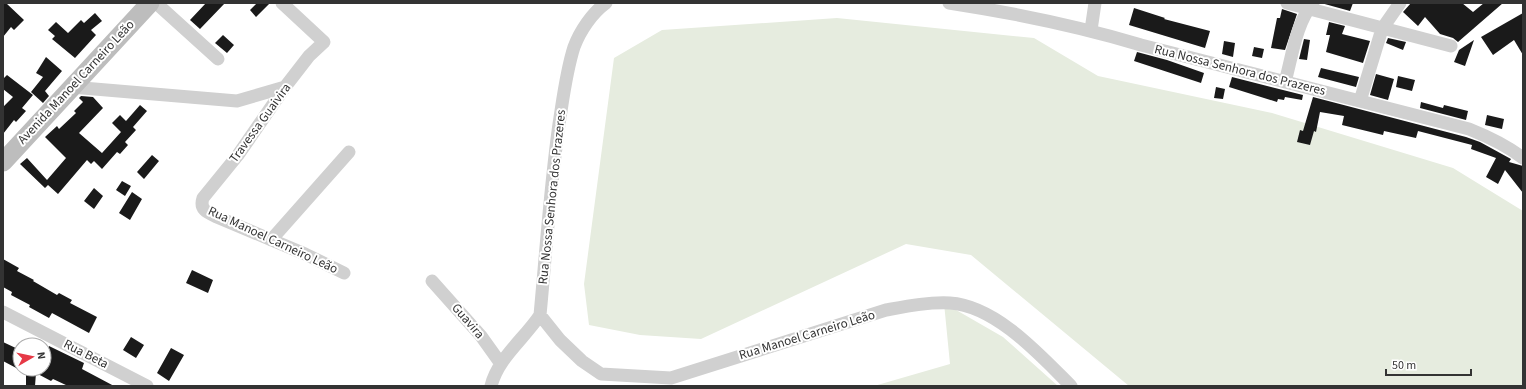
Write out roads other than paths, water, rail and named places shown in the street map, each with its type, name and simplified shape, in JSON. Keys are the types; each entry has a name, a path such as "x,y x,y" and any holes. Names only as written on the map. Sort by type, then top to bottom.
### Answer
{"main road":[{"name":"Avenida Manoel Carneiro Leão","path":"3,162 150,3"}],"street":[{"path":"156,3 218,59"},
{"name":"Travessa Guaivira","path":"202,207 203,198 246,145 309,56 324,42 282,3"},
{"name":"Rua Nossa Senhora dos Prazeres","path":"491,386 495,372 540,315 554,162 568,71 575,46 587,23 600,7 606,3"},
{"name":"Rua Nossa Senhora dos Prazeres","path":"949,3 1057,22 1469,129 1512,149 1523,158"},
{"path":"1090,30 1095,3"},
{"path":"1287,3 1310,6 1382,29 1451,46"},
{"path":"1360,101 1382,29 1400,3"},
{"path":"1285,82 1298,34 1310,6"},
{"path":"71,87 237,101 285,88"},
{"path":"271,240 349,152"},
{"name":"Rua Manoel Carneiro Leão","path":"202,207 204,210 217,217 344,273"},
{"name":"Guavira","path":"432,281 481,336 501,364"},
{"name":"Rua Manoel Carneiro Leão","path":"601,374 670,382 886,310 922,303 952,303 978,310 1002,324 1045,360 1071,386"},
{"name":"Rua Beta","path":"3,312 147,386"},
{"path":"540,315 560,340 582,361 601,374 608,386"}]}
